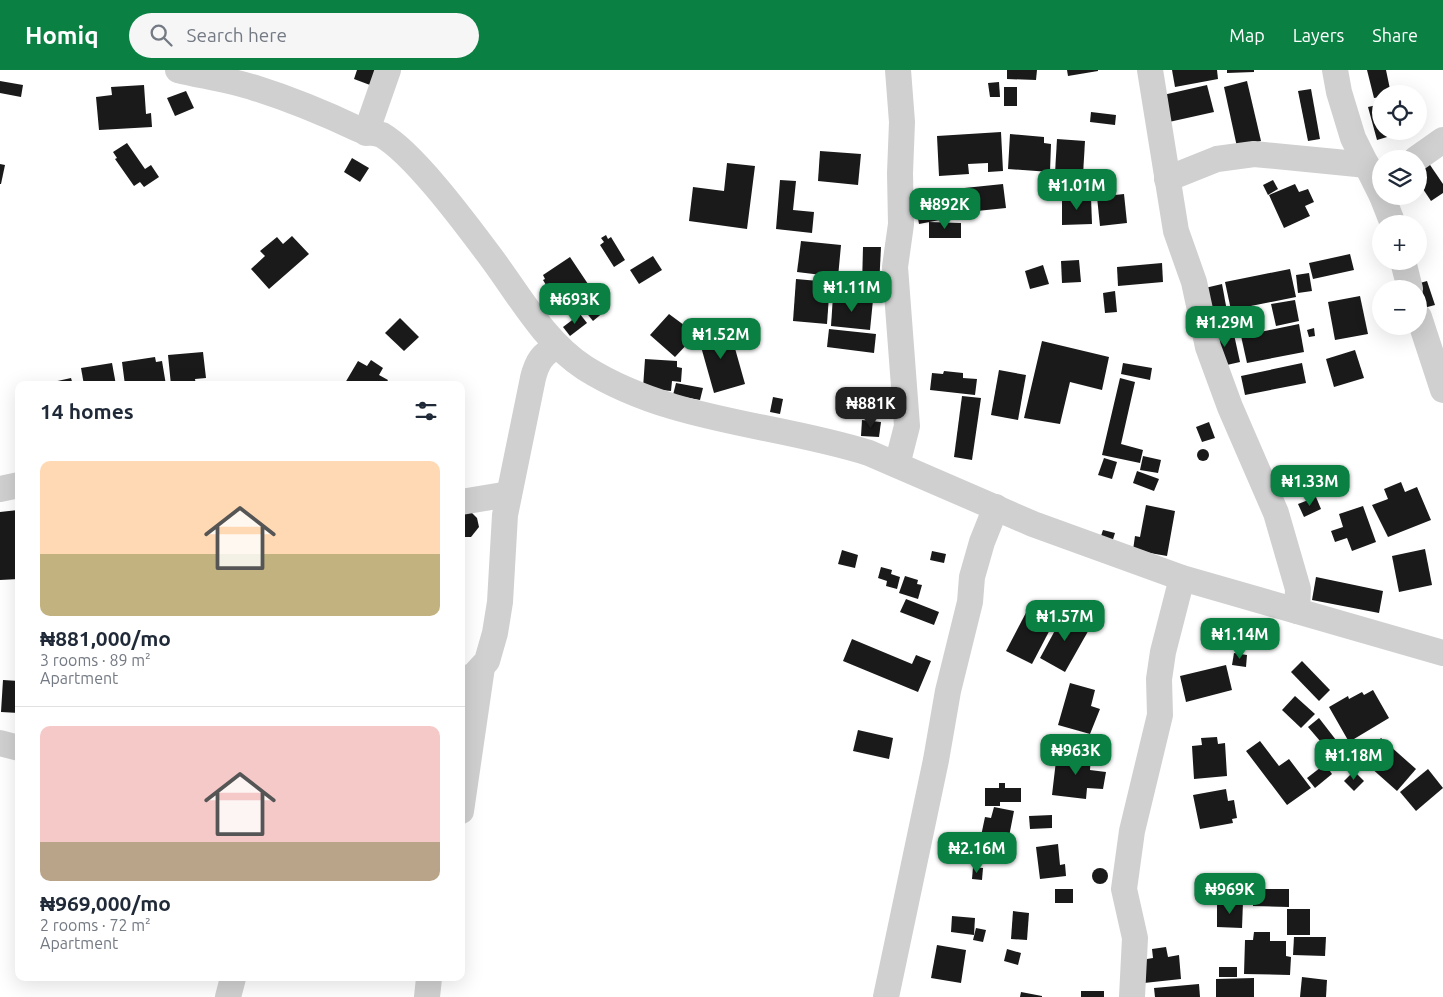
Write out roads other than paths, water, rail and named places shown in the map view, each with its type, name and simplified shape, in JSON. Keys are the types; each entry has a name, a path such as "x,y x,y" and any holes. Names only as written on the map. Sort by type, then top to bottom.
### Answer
{"street":[{"path":"178,70 269,93 311,107 366,133 380,134 399,150 428,180 487,251 558,346 584,367 648,400 684,410 840,444 897,465 1033,524 1182,578 1443,652"},
{"path":"366,133 388,70"},
{"path":"897,465 905,442 907,426 895,267 902,224 900,173 902,122 898,70"},
{"path":"1150,70 1176,231 1194,282 1208,347 1230,407 1276,512 1298,590 1297,611"},
{"path":"1335,70 1346,116 1372,171"},
{"path":"1427,151 1443,140"},
{"path":"1167,179 1217,159 1254,154 1372,179"},
{"path":"1425,335 1442,386"},
{"path":"465,761 472,674 486,661 495,633 509,494 537,362 546,352 558,346"},
{"path":"0,489 15,486"},
{"path":"465,501 509,494"},
{"path":"886,997 936,760 948,691 970,602 972,577 982,542 996,507"},
{"path":"1132,997 1135,938 1124,890 1132,831 1160,715 1160,679 1163,652 1182,578"},
{"path":"0,743 15,747"},
{"path":"228,997 232,981"},
{"path":"427,997 428,981"}]}
